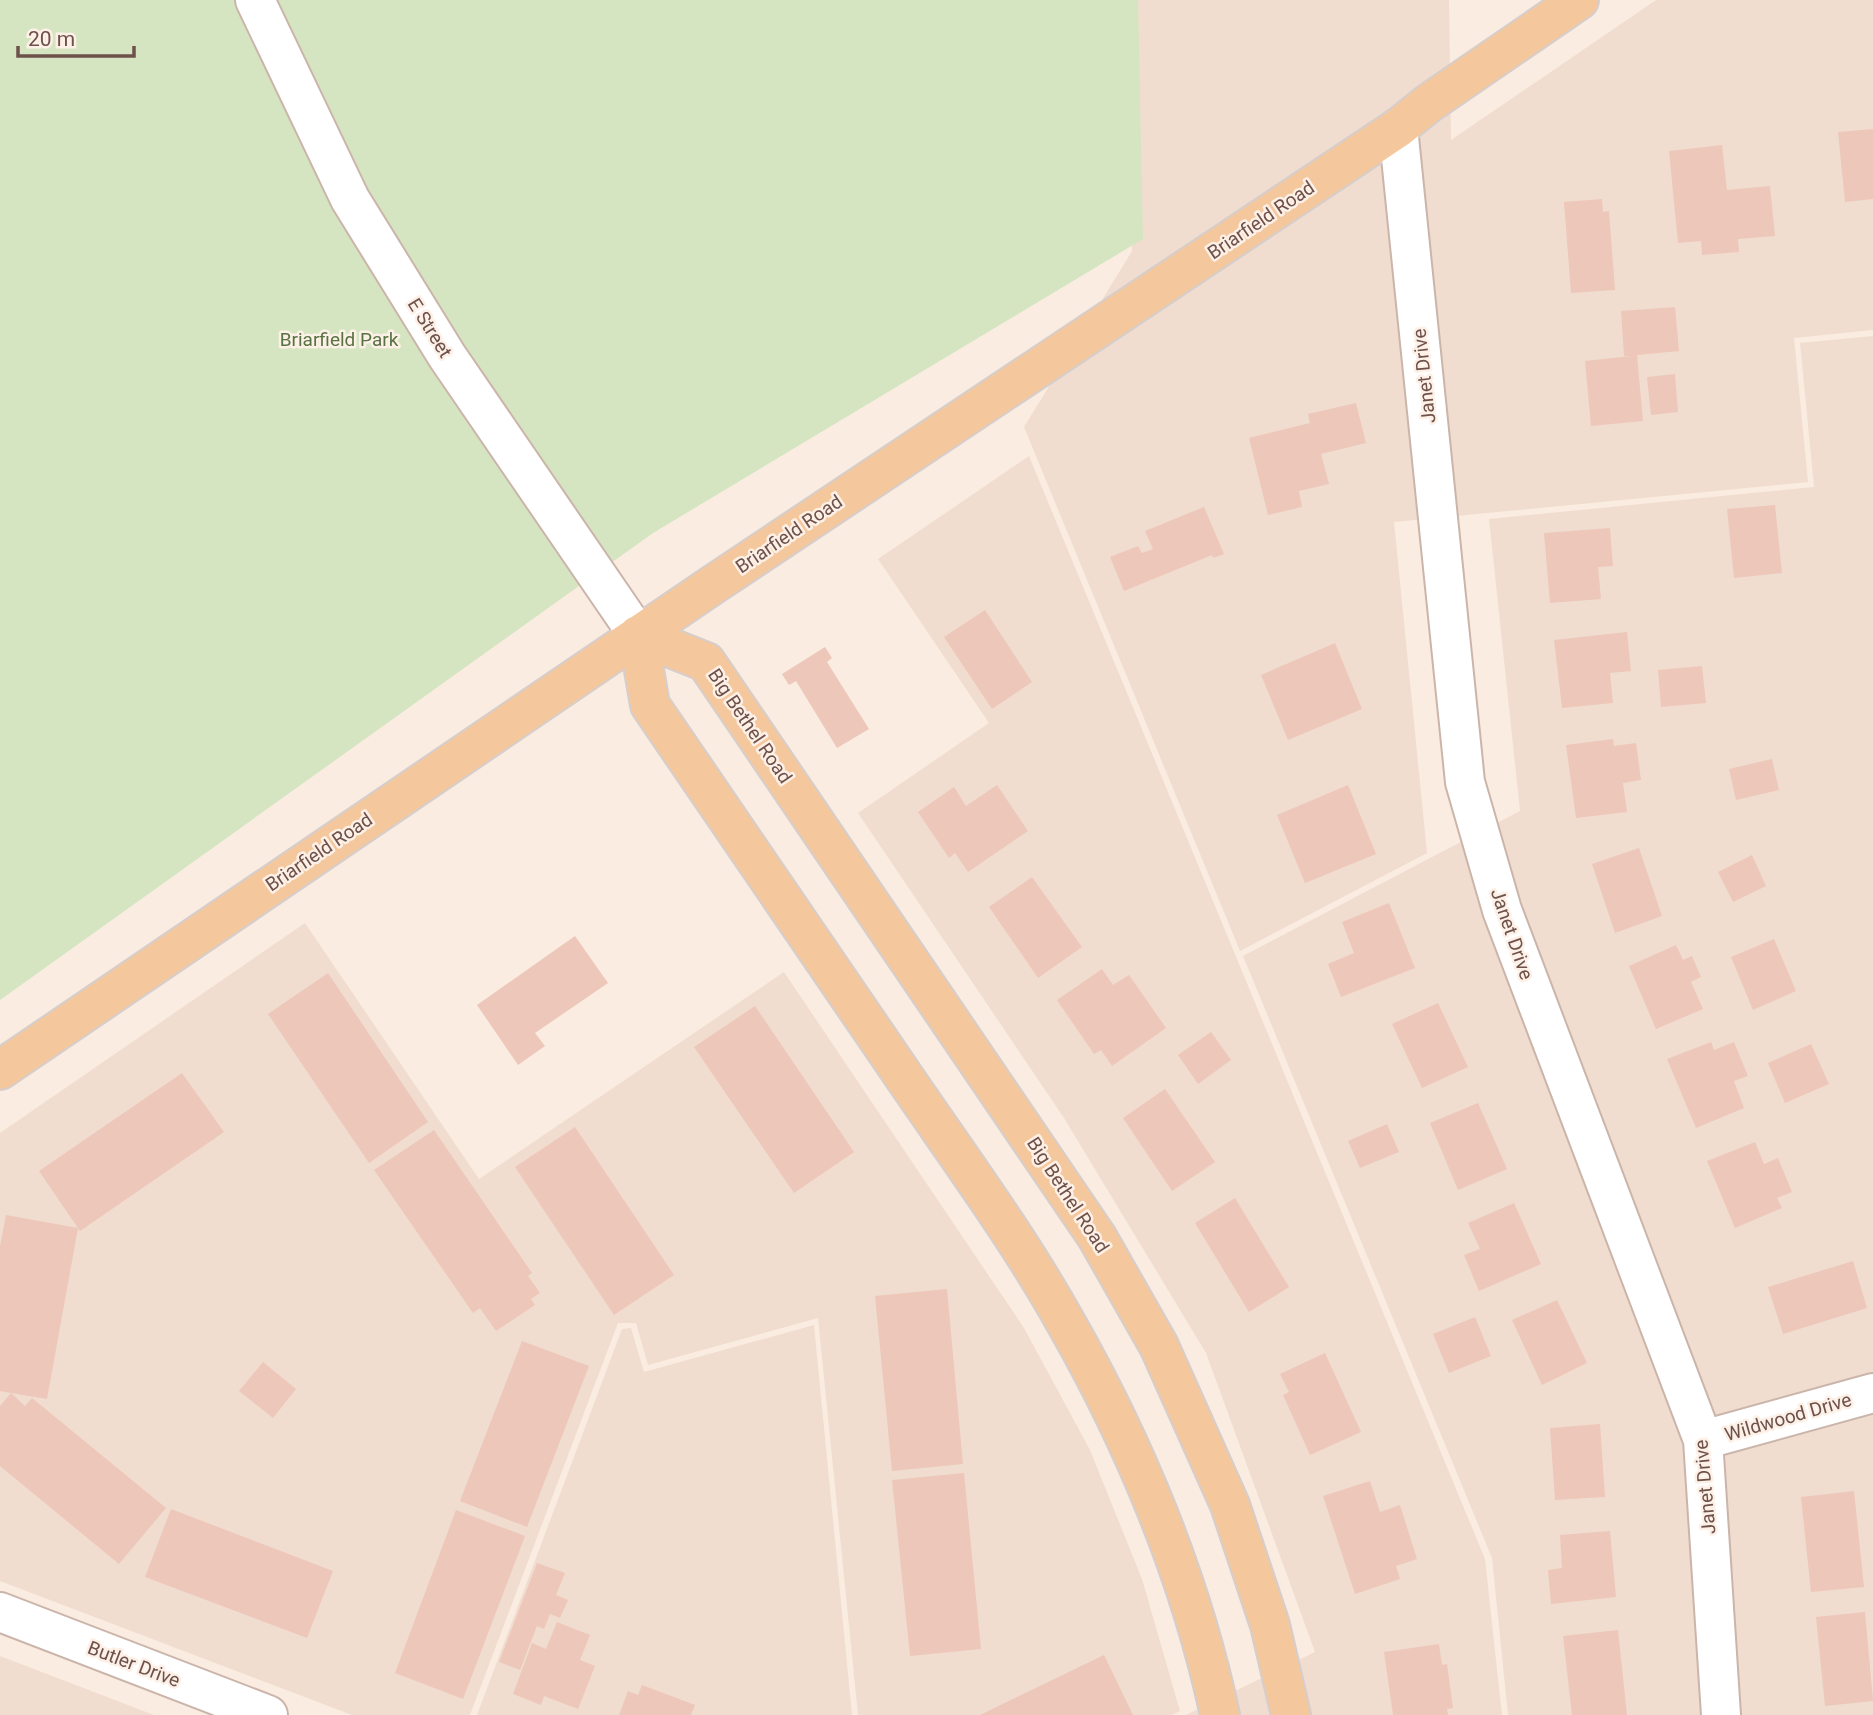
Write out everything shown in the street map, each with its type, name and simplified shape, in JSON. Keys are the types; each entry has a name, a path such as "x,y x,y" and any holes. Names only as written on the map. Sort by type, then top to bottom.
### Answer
{"main road":[{"name":"Briarfield Road","path":"0,1070 638,635 1398,128 1429,103 1578,0"},
{"path":"638,635 650,705 960,1159 1066,1322 1126,1439 1164,1531 1183,1584 1220,1715"},
{"name":"Big Bethel Road","path":"638,635 706,662 1097,1237 1159,1346 1219,1475 1270,1625 1291,1715"}],"street":[{"name":"E Street","path":"256,0 350,199 447,356 638,635"},
{"name":"Janet Drive","path":"1398,128 1465,782 1502,910 1703,1440 1721,1715"},
{"name":"Wildwood Drive","path":"1703,1440 1873,1393"},
{"name":"Butler Drive","path":"0,1612 268,1715"}],"shaded area":[{"path":"1129,0 1449,0 1451,140 1656,0 1873,0 1873,330 1794,338 1808,482 1394,522 1427,853 1240,951 1024,427 1132,251"},
{"path":"1873,336 1873,1715 1508,1715 1492,1558 1243,956 1520,811 1489,519 1814,487 1800,343"},
{"path":"1029,456 1485,1559 1502,1715 1186,1715 1315,1652 1206,1353 1064,1118 858,813 989,723 878,559"},
{"path":"305,923 479,1179 784,972 1024,1328 1090,1450 1142,1579 1180,1711 1172,1715 858,1715 818,1318 648,1365 636,1323 618,1323 470,1715 352,1715 0,1581 0,1133"},
{"path":"814,1325 852,1715 477,1715 622,1329 631,1328 644,1372"},
{"path":"0,1656 154,1715 0,1715"}],"green space":[{"name":"Briarfield Park","path":"0,0 1138,0 1143,239 653,533 0,1000"}],"building":[{"path":"1873,129 1873,199 1845,202 1838,132"},
{"path":"1722,145 1727,190 1770,186 1775,236 1738,239 1739,252 1702,255 1701,241 1678,243 1669,151"},
{"path":"1602,199 1603,212 1609,211 1615,290 1571,293 1564,202"},
{"path":"1675,307 1679,351 1637,355 1643,421 1591,426 1585,361 1631,356 1624,356 1621,311"},
{"path":"1675,374 1678,412 1651,415 1647,377"},
{"path":"1356,403 1366,443 1321,454 1329,484 1299,491 1302,507 1268,515 1249,438 1310,423 1308,414"},
{"path":"1775,505 1782,573 1734,578 1727,509"},
{"path":"1204,507 1224,554 1213,558 1212,555 1124,591 1110,557 1138,546 1142,553 1153,549 1145,531"},
{"path":"1610,528 1613,566 1598,567 1601,599 1550,603 1544,533"},
{"path":"985,610 1032,682 992,709 944,637"},
{"path":"1627,632 1631,671 1610,673 1613,703 1562,708 1554,640"},
{"path":"1335,643 1362,709 1288,740 1261,675"},
{"path":"825,647 832,658 827,662 869,729 837,748 796,681 789,685 782,674"},
{"path":"1702,666 1706,703 1661,707 1658,670"},
{"path":"1613,739 1614,746 1636,743 1641,780 1623,783 1627,812 1576,818 1566,745"},
{"path":"1772,759 1779,790 1736,800 1729,769"},
{"path":"997,785 1028,831 968,872 955,853 949,858 918,812 954,787 966,806"},
{"path":"1348,785 1376,854 1305,883 1277,815"},
{"path":"1639,848 1662,916 1615,933 1592,864"},
{"path":"1752,855 1766,886 1733,902 1718,872"},
{"path":"1032,877 1082,947 1038,978 989,907"},
{"path":"1389,903 1415,968 1341,997 1328,964 1354,953 1342,922"},
{"path":"575,936 608,983 535,1033 545,1046 518,1065 477,1005"},
{"path":"1774,939 1796,991 1753,1010 1731,957"},
{"path":"1676,945 1683,960 1692,956 1701,977 1691,982 1703,1009 1656,1029 1629,966"},
{"path":"1102,969 1113,985 1129,975 1166,1028 1112,1066 1101,1050 1094,1054 1057,1000"},
{"path":"328,973 428,1122 369,1163 268,1014"},
{"path":"1438,1003 1468,1067 1422,1088 1392,1024"},
{"path":"755,1006 854,1152 794,1193 694,1047"},
{"path":"1211,1032 1231,1060 1198,1084 1178,1055"},
{"path":"1711,1042 1714,1050 1734,1042 1748,1076 1734,1081 1744,1108 1696,1128 1667,1059"},
{"path":"1811,1044 1829,1084 1785,1103 1768,1063"},
{"path":"182,1073 224,1132 80,1231 39,1171"},
{"path":"1165,1089 1215,1162 1172,1191 1123,1118"},
{"path":"1478,1103 1507,1169 1458,1190 1430,1123"},
{"path":"1387,1124 1399,1152 1360,1168 1348,1141"},
{"path":"575,1127 674,1275 614,1315 515,1167"},
{"path":"434,1130 532,1273 528,1276 540,1293 531,1299 535,1305 496,1331 480,1308 473,1313 374,1170"},
{"path":"1755,1142 1764,1164 1778,1158 1792,1192 1777,1198 1782,1208 1735,1228 1707,1161"},
{"path":"1235,1198 1289,1287 1249,1312 1195,1223"},
{"path":"1514,1203 1541,1264 1479,1291 1464,1255 1480,1249 1468,1223"},
{"path":"6,1215 78,1228 47,1399 0,1391 0,1246"},
{"path":"1853,1261 1867,1308 1783,1334 1768,1287"},
{"path":"947,1289 963,1464 892,1471 875,1296"},
{"path":"1557,1300 1587,1363 1542,1385 1512,1320"},
{"path":"1475,1317 1491,1356 1449,1373 1433,1334"},
{"path":"522,1341 589,1366 527,1527 460,1501"},
{"path":"1325,1353 1361,1432 1310,1455 1283,1395 1289,1392 1280,1374"},
{"path":"263,1362 296,1389 273,1418 239,1391"},
{"path":"11,1393 25,1406 32,1398 166,1508 119,1564 0,1466 0,1406"},
{"path":"1600,1424 1605,1497 1555,1500 1550,1428"},
{"path":"964,1473 981,1649 910,1656 892,1480"},
{"path":"1370,1481 1380,1512 1400,1505 1417,1559 1396,1566 1400,1579 1355,1594 1323,1496"},
{"path":"1854,1491 1864,1587 1811,1592 1801,1497"},
{"path":"171,1509 333,1571 307,1638 145,1577"},
{"path":"456,1510 525,1536 463,1699 395,1673"},
{"path":"1610,1531 1616,1597 1551,1604 1548,1570 1562,1568 1560,1535"},
{"path":"537,1563 565,1573 556,1595 568,1600 560,1618 550,1614 544,1629 537,1626 520,1670 499,1662"},
{"path":"1865,1612 1873,1701 1825,1706 1816,1617"},
{"path":"557,1622 590,1635 580,1660 595,1666 578,1709 544,1696 541,1705 513,1694 532,1643 546,1649"},
{"path":"1618,1630 1627,1715 1572,1715 1563,1636"},
{"path":"1439,1644 1442,1665 1447,1664 1453,1708 1447,1709 1448,1715 1393,1715 1384,1652"},
{"path":"1104,1655 1133,1715 980,1715"},
{"path":"642,1685 695,1705 691,1715 619,1715 628,1691 638,1695"}]}
